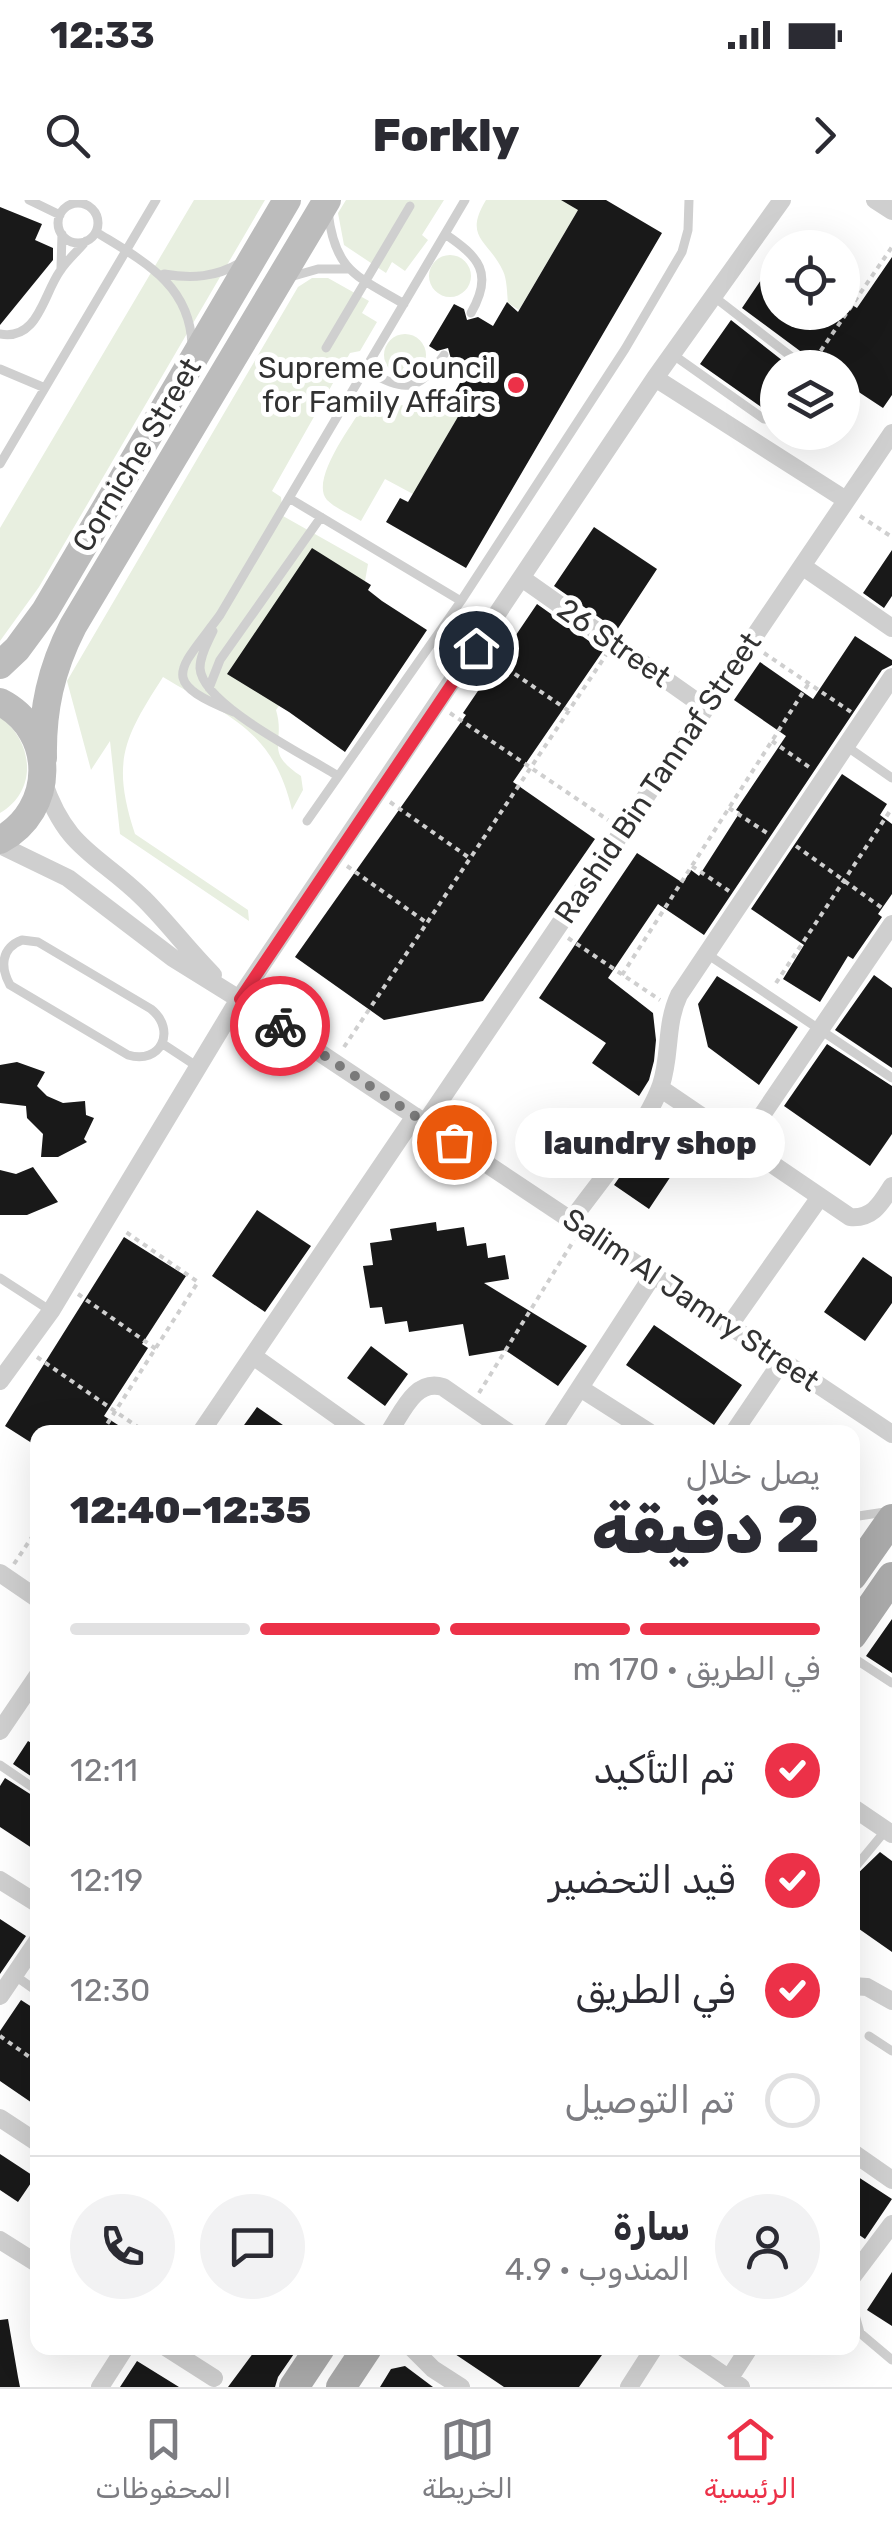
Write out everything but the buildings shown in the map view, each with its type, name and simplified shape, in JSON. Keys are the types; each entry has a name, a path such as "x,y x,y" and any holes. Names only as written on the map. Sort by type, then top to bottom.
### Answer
{"main road":[{"name":"Corniche Street","path":"0,665 46,610 287,200"},
{"name":"Corniche Street","path":"43,770 45,703 60,650 328,200"},
{"path":"0,702 22,718 36,736 43,770 38,801 27,819 0,842"},
{"path":"860,1565 892,1519"},
{"path":"860,1624 890,1584"},
{"path":"294,2387 315,2355"},
{"path":"310,2387 331,2355"},
{"path":"340,2387 362,2355"},
{"path":"358,2387 375,2355"}],"street":[{"path":"0,1381 51,1311 240,999 655,378 782,200"},
{"path":"876,200 892,211"},
{"path":"655,378 845,502"},
{"name":"Rashid Bin Tannaf Street","path":"206,1425 556,930 891,435"},
{"path":"802,566 892,628"},
{"name":"26 Street","path":"523,578 706,708"},
{"path":"577,1224 660,1088 672,1008 892,677"},
{"name":"Salim Al Jamry Street","path":"43,770 56,812 74,840 140,895 190,952 240,999"},
{"name":"Salim Al Jamry Street","path":"0,842 68,878 173,958 892,1434"},
{"path":"744,1143 892,924"},
{"path":"660,1088 842,1213 859,1218 875,1211 892,1186"},
{"path":"729,1326 820,1197"},
{"path":"556,1425 654,1275"},
{"path":"253,1356 350,1425"},
{"path":"739,1425 782,1361"},
{"path":"394,1425 425,1386 443,1387 498,1425"},
{"path":"580,1388 638,1425"},
{"path":"2,1575 30,1594"},
{"path":"0,1732 30,1687"},
{"path":"860,1812 889,1832"},
{"path":"0,1880 30,1899"},
{"path":"0,1996 30,1952"},
{"path":"860,1987 892,2001"},
{"path":"0,2118 30,2137"},
{"path":"860,2158 892,2180"},
{"path":"860,2266 892,2224"},
{"path":"2,2247 30,2259"},
{"path":"90,2387 120,2355"},
{"path":"100,2387 120,2355"},
{"path":"178,2355 214,2378"},
{"path":"419,2355 455,2385"},
{"path":"630,2387 650,2355"},
{"path":"694,2355 735,2383 746,2355"}],"lane":[{"path":"31,200 60,215"},
{"path":"0,464 156,200"},
{"path":"328,200 330,228 346,269"},
{"path":"234,712 192,694 183,681 184,665 220,615 465,200"},
{"path":"0,334 17,334 30,326 60,271 96,232 98,219 87,202 68,206 60,215 64,253 60,271"},
{"path":"307,820 461,601 581,420 677,263 686,242 685,202"},
{"path":"326,348 410,206"},
{"path":"96,232 161,273 172,286 192,331 190,364"},
{"path":"62,234 73,242 86,242"},
{"path":"445,234 473,255 482,272 482,290 471,313"},
{"path":"161,273 196,277 213,274 245,260 258,249"},
{"path":"278,283 318,270 346,269 404,304"},
{"path":"713,296 784,350"},
{"path":"672,354 760,416"},
{"path":"365,370 395,386 411,386 426,380 444,355"},
{"path":"0,370 45,388"},
{"path":"289,498 461,601"},
{"path":"208,691 220,660 320,517"},
{"path":"220,615 200,668 208,691 234,712 338,776"},
{"path":"846,746 892,778"},
{"path":"38,942 159,1015 164,1024 163,1044 152,1056 128,1056 10,984 2,971 4,955 15,943 38,942"},
{"path":"706,954 892,1078"},
{"path":"163,1044 198,1068"},
{"path":"0,1278 51,1311"},
{"path":"860,1516 892,1510"},
{"path":"860,1662 892,1683"},
{"path":"0,1765 30,1786"},
{"path":"860,1863 889,1832"},
{"path":"14,1975 30,1986"},
{"path":"869,2036 892,2051"},
{"path":"860,2333 892,2360"}],"path":[{"path":"820,350 892,248"},
{"path":"845,502 892,537"},
{"path":"334,1062 614,643"},
{"path":"750,643 864,720"},
{"path":"476,648 569,711"},
{"path":"622,975 809,683"},
{"path":"438,705 623,830"},
{"path":"772,741 824,778"},
{"path":"378,793 470,859"},
{"path":"729,808 783,840 892,916"},
{"path":"768,995 892,808"},
{"path":"335,858 427,923"},
{"path":"692,866 742,900"},
{"path":"556,930 672,1008"},
{"path":"107,1218 198,1282 107,1425"},
{"path":"470,1406 577,1224"},
{"path":"66,1286 156,1349"},
{"path":"25,1348 135,1425"},
{"path":"2,1575 30,1538"},
{"path":"0,2036 30,2057"}],"green space":[{"path":"194,200 265,200 39,587 0,641 0,528"},
{"path":"346,200 444,200 422,235 428,240 405,271 392,262 386,273 344,245 338,213"},
{"path":"486,200 562,200 578,210 519,310 508,303 503,271 477,231"},
{"path":"450,255 465,261 471,276 465,291 450,297 435,291 429,276 435,261"},
{"path":"312,278 328,278 369,301 362,313 377,322 360,351 350,353 272,491 281,497 283,516 368,564 365,581 276,710 279,753 301,776 303,790 292,810 284,783 260,743 228,715 163,677 131,734 123,768 135,834 248,910 249,921 120,834 110,741 91,770 67,681 298,287"},
{"path":"405,334 420,340 426,355 420,370 405,376 390,370 384,355 390,340"},
{"path":"453,395 466,403 413,494 385,479 361,521 327,500 323,491 328,465 366,402 421,407"},
{"path":"0,717 19,739 27,765 21,792 0,813"}],"way so far":[{"path":"280,1026 454,1142"}],"place":[{"name":"Supreme Council for Family Affairs","path":"516,385"},
{"name":"laundry shop","path":"454,1142"}],"route":[{"path":"280,1026 240,999 476,648"}]}
